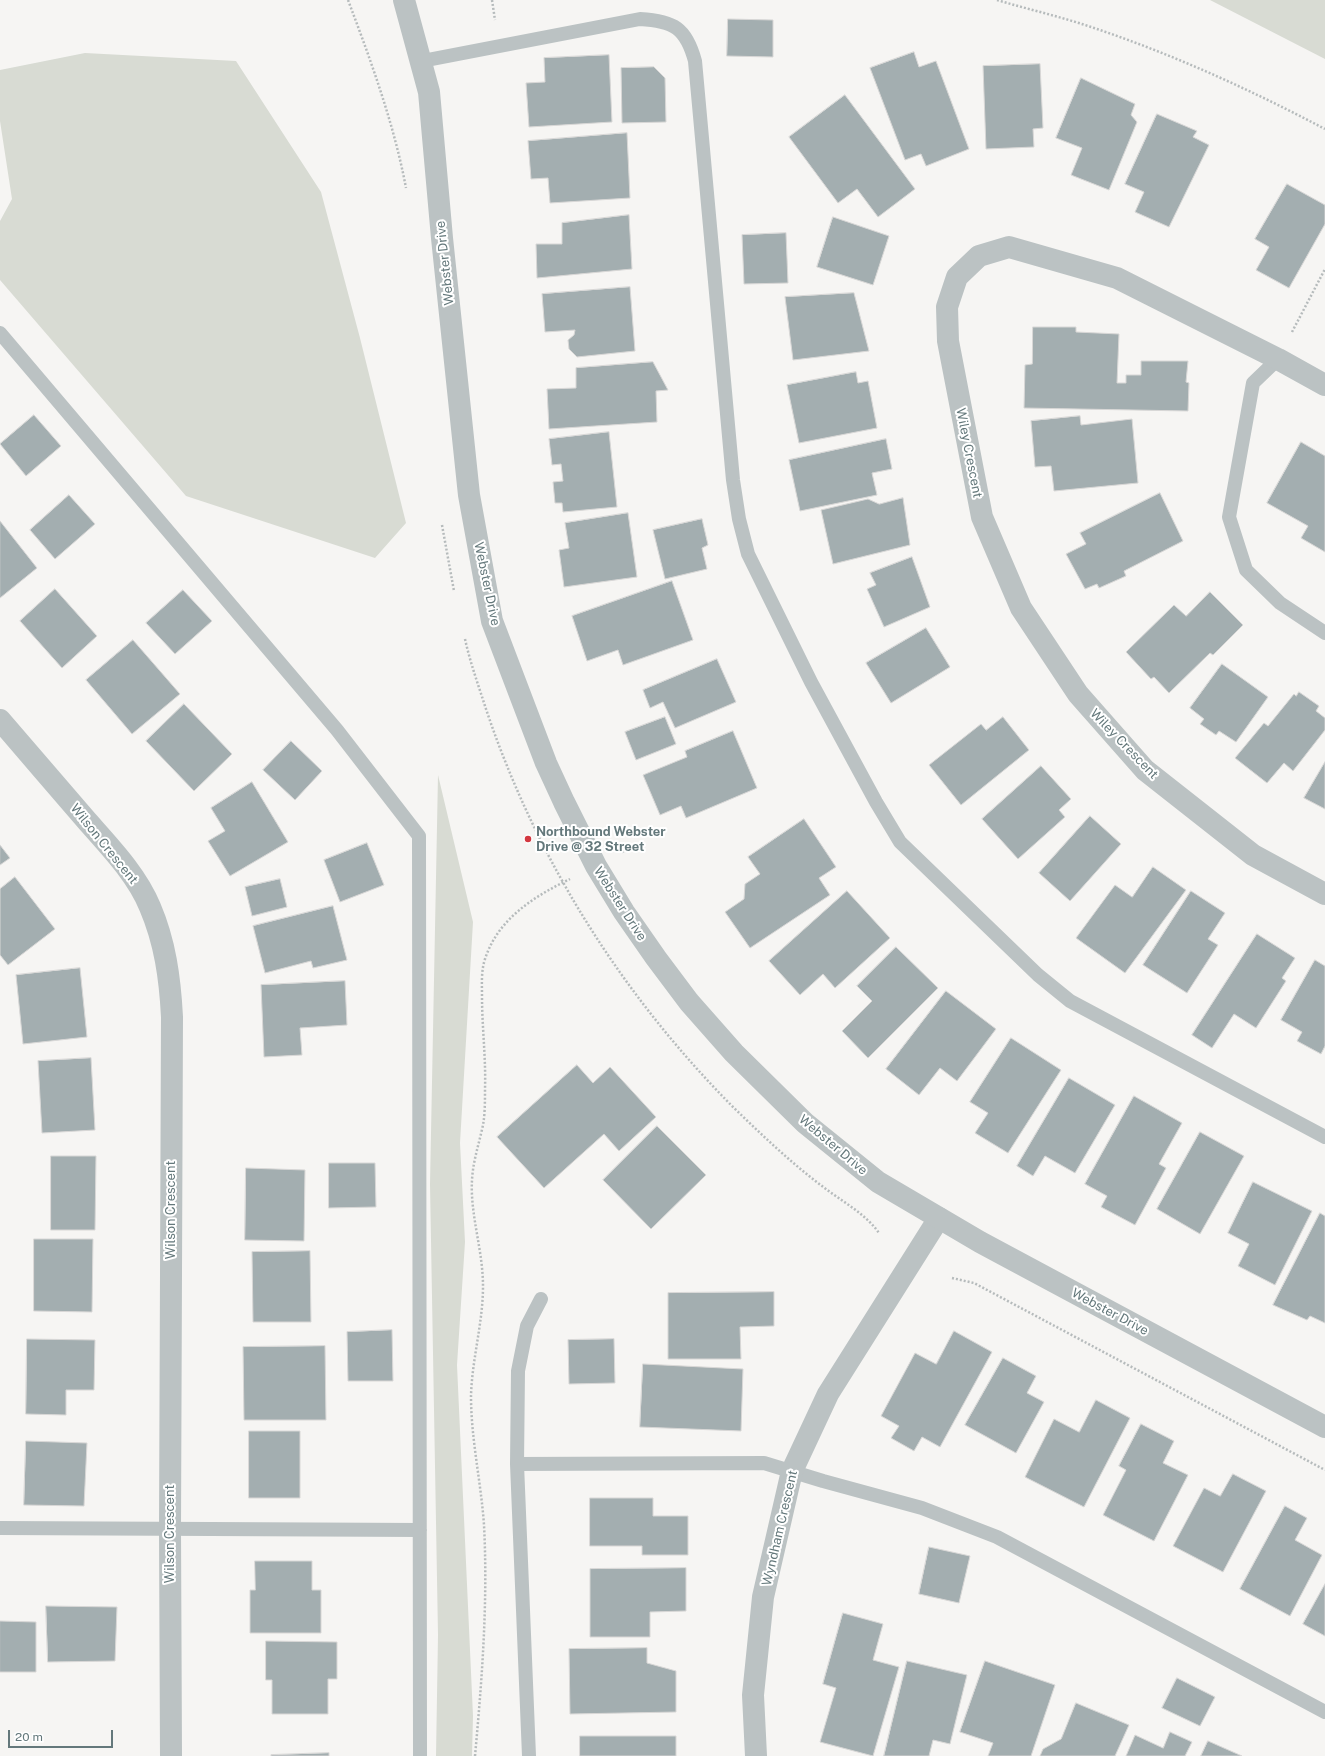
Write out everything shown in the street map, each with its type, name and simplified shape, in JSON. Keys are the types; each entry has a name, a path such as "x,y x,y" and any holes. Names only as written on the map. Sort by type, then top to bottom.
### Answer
{"street":[{"name":"Webster Drive","path":"404,0 422,61 429,92 442,238 469,495 492,621 546,762 596,866 656,958 689,1002 734,1053 805,1123 878,1182 938,1218 1325,1426"},
{"name":"Wiley Crescent","path":"1325,385 1278,359 1117,278 1009,247 979,256 956,277 947,307 948,341 982,517 1021,608 1078,694 1145,770 1253,855 1325,894"},
{"name":"Wilson Crescent","path":"0,720 116,855 135,880 150,905 167,958 172,1016 170,1529 171,1756"},
{"name":"Wyndham Crescent","path":"756,1756 754,1695 763,1597 792,1471 828,1394 938,1218"}],"lane":[{"path":"422,61 640,19 662,20 680,30 691,47 695,61 733,480 739,519 748,554 811,682 876,802 900,842 1038,975 1070,1001 1325,1137"},
{"path":"0,333 337,730 419,836 420,1756"},
{"path":"1278,359 1252,383 1229,517 1246,570 1280,603 1325,633"},
{"path":"529,1756 517,1464 518,1372 527,1326 541,1299"},
{"path":"517,1464 764,1463 922,1508 996,1537 1325,1712"},
{"path":"0,1528 420,1530"}],"path":[{"path":"492,0 495,21"},
{"path":"997,0 1088,26 1181,61 1261,95 1325,129"},
{"path":"1278,359 1325,269"},
{"path":"475,1756 483,1662 484,1526 471,1397 474,1360 483,1303 483,1269 474,1214 472,1181 474,1161 483,1123 486,1087 482,983 484,963 490,945 500,930 516,912 536,897 563,883"},
{"path":"952,1278 974,1284 1325,1470"}],"shaded area":[{"path":"1210,0 1325,0 1325,59"},
{"path":"85,53 236,61 321,192 360,338 406,523 375,558 186,496 0,280 0,221 12,199 0,121 0,70"},
{"path":"438,775 473,922 460,1143 465,1242 457,1365 473,1716 472,1756 436,1756 438,1635 430,1184"}],"building":[{"path":"728,19 773,20 773,57 727,56"},
{"path":"914,52 919,67 936,61 969,149 926,166 921,154 905,160 870,68"},
{"path":"609,55 612,122 529,127 526,83 545,82 544,58"},
{"path":"1040,64 1043,128 1033,129 1034,147 986,149 983,66"},
{"path":"654,67 665,78 666,122 622,123 621,68"},
{"path":"1081,78 1135,104 1131,115 1137,122 1109,190 1071,175 1082,148 1056,138"},
{"path":"845,95 915,189 878,217 857,189 838,203 789,137"},
{"path":"1157,114 1197,131 1193,137 1209,145 1169,227 1135,212 1144,192 1125,184"},
{"path":"627,133 630,198 550,203 548,178 531,179 528,141"},
{"path":"1287,184 1325,205 1325,224 1289,288 1256,270 1269,247 1255,239"},
{"path":"629,215 632,269 537,278 536,244 562,244 562,223"},
{"path":"833,217 889,236 873,285 817,267"},
{"path":"786,233 788,283 744,284 742,235"},
{"path":"630,287 635,351 577,357 569,349 568,340 574,335 575,330 545,332 542,294"},
{"path":"854,293 869,351 793,360 785,297"},
{"path":"1033,327 1076,327 1076,332 1119,334 1117,383 1126,383 1126,375 1141,375 1141,361 1188,361 1186,382 1189,383 1188,411 1024,408 1025,365 1032,364"},
{"path":"653,362 668,390 656,391 657,422 549,429 547,389 576,388 576,368"},
{"path":"856,372 858,383 868,381 877,428 799,443 787,385"},
{"path":"34,415 61,446 26,476 0,444"},
{"path":"1080,416 1081,425 1132,419 1138,483 1054,491 1051,466 1035,467 1031,421"},
{"path":"609,432 617,507 563,512 562,503 555,503 553,482 563,481 561,464 552,465 549,439"},
{"path":"886,439 892,469 872,473 877,495 800,511 789,460"},
{"path":"1301,442 1325,456 1325,552 1301,538 1308,526 1267,503"},
{"path":"1160,493 1183,541 1124,571 1126,576 1099,588 1097,584 1085,589 1066,554 1086,544 1080,533"},
{"path":"69,495 95,524 55,559 30,530"},
{"path":"903,498 910,545 833,564 821,510 868,499 879,504"},
{"path":"628,513 637,577 564,587 559,550 569,548 565,523"},
{"path":"702,519 708,545 702,548 707,569 665,579 653,530"},
{"path":"0,521 37,568 0,598"},
{"path":"912,557 930,607 884,627 867,589 876,585 870,573"},
{"path":"672,581 693,640 623,665 618,650 587,661 572,616"},
{"path":"55,589 97,636 62,668 20,621"},
{"path":"183,590 212,621 175,654 146,623"},
{"path":"1210,592 1243,625 1213,655 1210,653 1169,693 1154,677 1151,679 1126,652 1174,605 1186,616"},
{"path":"926,628 950,667 891,703 866,663"},
{"path":"133,640 180,694 132,734 86,680"},
{"path":"717,659 736,702 675,728 663,702 650,708 643,690"},
{"path":"1222,664 1268,697 1236,742 1219,731 1216,735 1200,724 1204,719 1190,708"},
{"path":"1299,692 1319,706 1316,711 1325,718 1325,730 1293,771 1284,763 1267,783 1235,758 1264,723 1268,726 1294,694 1296,696"},
{"path":"184,704 232,754 194,791 146,741"},
{"path":"665,717 676,744 636,760 625,732"},
{"path":"1003,717 1029,750 961,805 929,765 981,724 986,730"},
{"path":"733,731 757,788 686,818 681,806 660,815 643,775 687,757 685,751"},
{"path":"291,741 322,771 295,800 263,770"},
{"path":"1325,762 1325,809 1304,798"},
{"path":"1041,766 1071,799 1059,810 1065,817 1018,859 982,819"},
{"path":"252,782 288,842 230,876 208,841 225,831 211,808"},
{"path":"1090,816 1121,844 1070,901 1039,873"},
{"path":"804,819 836,867 819,878 830,895 750,948 725,912 744,899 745,884 760,874 748,857"},
{"path":"367,843 384,885 340,902 324,860"},
{"path":"0,845 10,858 0,865"},
{"path":"1153,867 1186,890 1125,973 1076,938 1115,885 1132,897"},
{"path":"15,877 55,929 8,965 0,955 0,889"},
{"path":"280,879 287,907 252,916 245,887"},
{"path":"847,891 890,938 835,988 823,974 800,995 769,961"},
{"path":"1191,891 1225,913 1208,939 1218,945 1187,993 1143,965"},
{"path":"333,906 347,960 313,968 311,961 265,973 253,926"},
{"path":"1257,934 1295,958 1282,978 1286,981 1256,1028 1234,1014 1212,1048 1192,1035"},
{"path":"896,947 938,988 868,1058 842,1031 872,1001 857,986"},
{"path":"1315,960 1325,966 1325,1046 1321,1054 1297,1041 1302,1032 1281,1020"},
{"path":"80,968 87,1037 23,1044 16,975"},
{"path":"345,981 347,1025 300,1028 302,1055 264,1057 261,985"},
{"path":"946,991 996,1029 957,1081 940,1068 919,1095 886,1069"},
{"path":"1011,1038 1061,1070 1008,1153 975,1133 988,1113 970,1102"},
{"path":"91,1058 95,1130 42,1133 38,1061"},
{"path":"577,1065 593,1083 610,1067 656,1117 619,1151 604,1134 544,1188 497,1137"},
{"path":"1069,1078 1115,1105 1075,1173 1045,1156 1033,1176 1017,1166"},
{"path":"1134,1096 1182,1123 1159,1164 1166,1168 1135,1225 1101,1207 1107,1196 1085,1184"},
{"path":"657,1126 706,1175 651,1229 603,1180"},
{"path":"1200,1132 1244,1156 1200,1234 1157,1209"},
{"path":"51,1156 96,1156 95,1230 51,1230"},
{"path":"329,1163 375,1163 376,1207 329,1208"},
{"path":"246,1168 305,1170 304,1241 245,1240"},
{"path":"1253,1182 1312,1211 1275,1285 1238,1266 1249,1244 1228,1233"},
{"path":"1320,1213 1325,1216 1325,1323 1310,1316 1307,1320 1273,1305"},
{"path":"34,1239 93,1239 92,1312 34,1311"},
{"path":"310,1251 311,1322 253,1322 252,1252"},
{"path":"774,1292 774,1326 740,1327 741,1359 668,1359 668,1293"},
{"path":"392,1330 393,1381 348,1381 347,1332"},
{"path":"954,1331 992,1352 940,1447 922,1437 914,1451 891,1438 899,1426 881,1416 915,1353 936,1364"},
{"path":"27,1339 95,1340 94,1390 66,1390 66,1415 26,1414"},
{"path":"614,1339 615,1383 569,1384 568,1340"},
{"path":"325,1346 326,1420 244,1420 243,1347"},
{"path":"1003,1358 1036,1376 1027,1393 1044,1402 1016,1453 965,1425"},
{"path":"643,1364 743,1369 741,1431 640,1427"},
{"path":"1096,1400 1130,1418 1084,1507 1025,1477 1054,1419 1079,1432"},
{"path":"1141,1424 1174,1441 1163,1463 1188,1475 1154,1541 1103,1515 1126,1470 1119,1466"},
{"path":"249,1431 300,1431 300,1498 249,1498"},
{"path":"26,1441 87,1443 84,1506 24,1505"},
{"path":"1233,1474 1266,1491 1223,1572 1173,1546 1204,1488 1220,1496"},
{"path":"590,1498 653,1498 653,1516 688,1516 688,1555 642,1555 642,1546 590,1546"},
{"path":"1285,1506 1307,1518 1295,1540 1322,1555 1290,1616 1240,1589"},
{"path":"929,1547 970,1556 959,1603 919,1594"},
{"path":"255,1561 312,1561 312,1590 321,1590 321,1633 250,1633 250,1590 255,1590"},
{"path":"686,1568 686,1611 650,1612 650,1637 590,1637 590,1569"},
{"path":"1325,1584 1325,1636 1303,1624"},
{"path":"46,1606 117,1607 115,1661 48,1662"},
{"path":"843,1613 883,1624 873,1660 899,1667 873,1756 820,1742 836,1688 823,1684"},
{"path":"0,1621 36,1622 36,1672 0,1672"},
{"path":"266,1641 337,1642 337,1679 328,1679 328,1714 272,1714 272,1680 266,1680"},
{"path":"647,1648 647,1663 676,1671 676,1712 570,1714 569,1649"},
{"path":"907,1661 967,1675 950,1744 933,1740 929,1756 884,1756"},
{"path":"985,1661 1055,1685 1031,1756 988,1756 993,1743 960,1732"},
{"path":"1177,1678 1215,1697 1200,1726 1162,1708"},
{"path":"1076,1703 1129,1725 1115,1756 1040,1756 1043,1749 1061,1739"},
{"path":"1170,1732 1192,1742 1185,1756 1126,1756 1135,1735 1163,1748"},
{"path":"580,1736 676,1736 676,1756 580,1756"},
{"path":"1208,1741 1242,1756 1201,1756"},
{"path":"329,1753 329,1756 271,1756 271,1755"}],"place":[{"name":"Northbound Webster Drive @ 32 Street","path":"528,839"}]}
